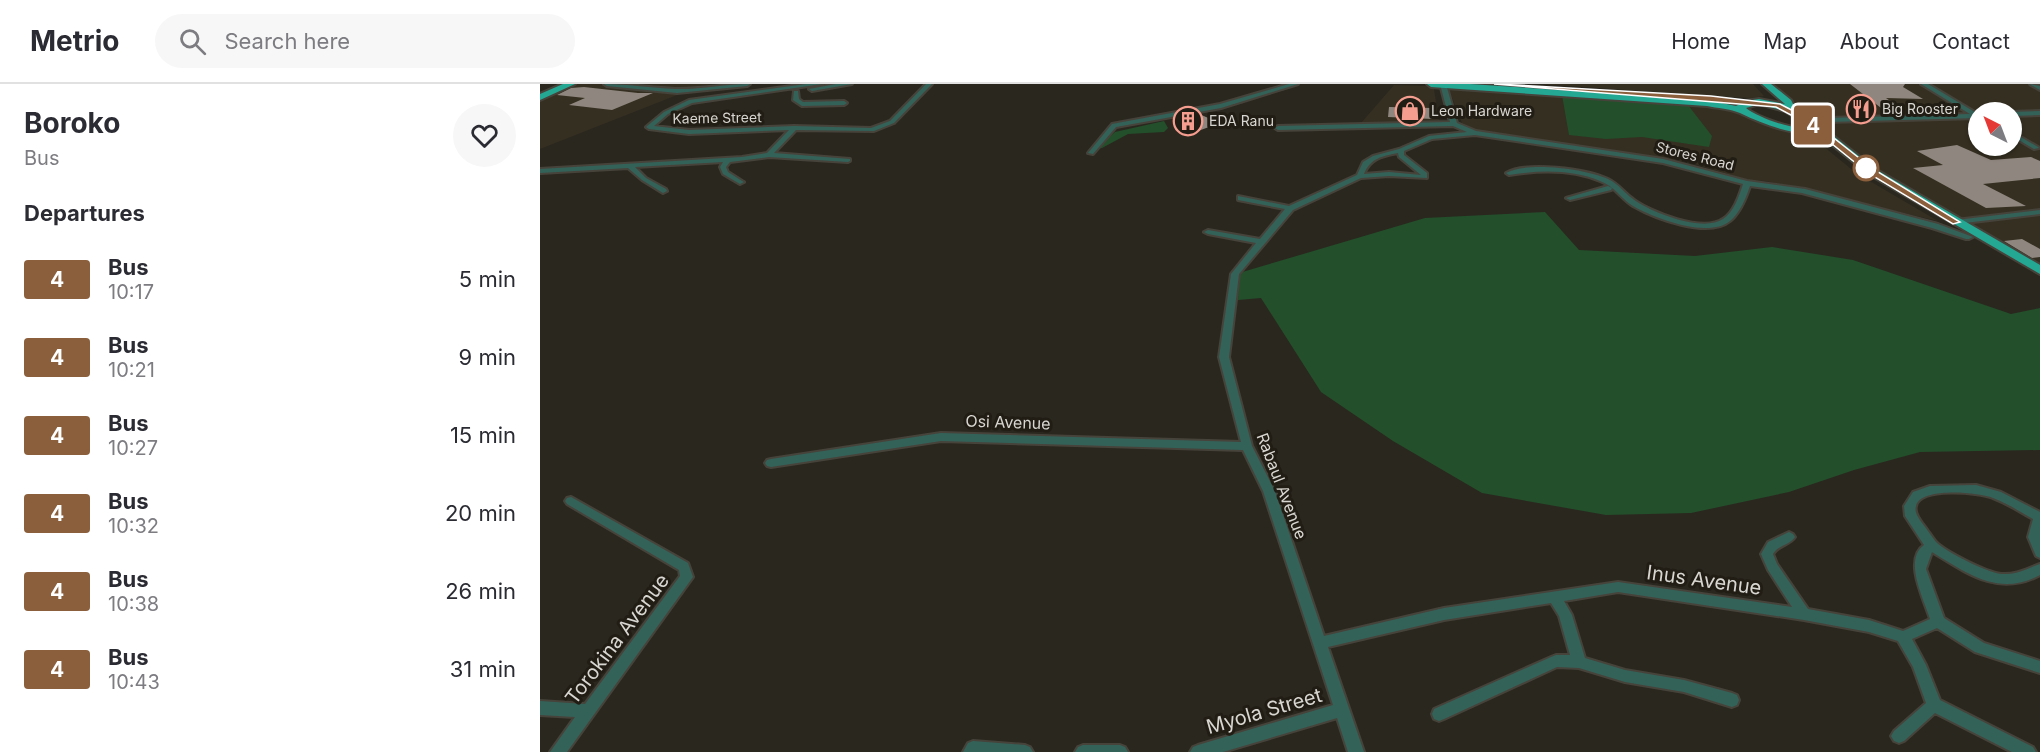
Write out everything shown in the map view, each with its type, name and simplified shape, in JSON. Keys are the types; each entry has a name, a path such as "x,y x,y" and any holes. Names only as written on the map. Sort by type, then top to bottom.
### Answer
{"highway":[{"path":"540,91 557,84"},
{"path":"540,97 571,84"},
{"path":"1431,84 1707,103 1741,110 1752,116 1817,138 1876,183 2040,277"},
{"path":"1497,84 1766,103 1798,115 1871,171 2040,270"},
{"path":"1759,84 1771,95 1766,103"},
{"path":"1767,84 1788,102 1798,115"},
{"path":"1741,110 1742,106 1753,103"},
{"path":"1788,128 1810,131 1813,125"}],"street":[{"path":"606,84 677,91 747,84"},
{"name":"Kaeme Street","path":"819,84 691,101 649,127 689,132 794,128 864,131 880,128 892,122 929,84"},
{"path":"654,122 699,105 849,84"},
{"path":"1091,153 1114,125 1221,106 1294,84"},
{"path":"1278,128 1454,124 1443,84"},
{"path":"1924,84 1968,111"},
{"path":"2033,84 2040,88"},
{"path":"796,92 796,100 802,104 844,103"},
{"path":"2022,114 2040,113"},
{"path":"1798,115 1827,120 1968,116"},
{"path":"1813,125 1827,120"},
{"name":"Stores Road","path":"1454,124 1475,134 1506,140 1642,157 1698,169 1747,183 1802,190 1969,237"},
{"path":"769,155 794,128"},
{"path":"1360,176 1363,166 1369,159 1401,150 1431,137 1475,134"},
{"path":"2022,142 2037,151"},
{"path":"1240,198 1290,208 1360,176 1389,174 1425,177 1425,174 1401,156 1401,150"},
{"path":"540,171 769,155 848,160"},
{"path":"729,159 723,167 725,172 740,182"},
{"path":"630,166 663,191"},
{"path":"1680,222 1637,204 1617,186 1578,173 1557,169 1511,173 1533,172 1562,176 1608,188 1620,202 1656,218 1680,222 1718,225 1726,222 1744,194 1747,183"},
{"path":"1570,198 1608,188"},
{"name":"Rabaul Avenue","path":"1290,208 1235,274 1224,357 1247,446 1269,490 1356,752"},
{"path":"1956,222 2040,212"},
{"path":"1208,232 1261,242"},
{"name":"Osi Avenue","path":"771,462 940,437 1247,446"},
{"path":"2040,553 2034,537 2040,517 1997,495 1976,489 1930,490 1917,495 1910,506 1911,516 1932,546 1980,573 2004,581 2029,577 2040,569"},
{"name":"Torokina Avenue","path":"558,752 687,577 684,567 571,501"},
{"path":"1789,537 1772,545 1767,554 1772,566 1804,614"},
{"path":"1932,546 1925,551 1920,569 1938,622 1980,648 2040,667"},
{"name":"Inus Avenue","path":"1321,643 1444,614 1618,587 1804,614 1869,626 1903,637"},
{"path":"1555,597 1565,615 1579,663"},
{"path":"1938,622 1903,637 1919,665 1935,705 2028,752"},
{"path":"1439,714 1556,661 1579,663 1625,676 1684,686 1732,700"},
{"path":"1899,736 1935,705"},
{"path":"540,708 588,711"},
{"name":"Myola Street","path":"1198,752 1341,710"},
{"path":"972,750 1025,752"},
{"path":"1083,752 1120,752"}],"shaded area":[{"path":"577,84 716,84 700,86 540,149 540,101"},
{"path":"1540,84 1753,84 1764,96 1751,98 1712,96"},
{"path":"1771,84 2040,84 2040,211 1954,221 1862,163 1809,117 1791,105"},
{"path":"1394,85 1427,86 1434,89 1439,121 1361,123"},
{"path":"1448,87 1729,108 1811,136 1856,173 1938,221 1766,181 1748,180 1688,162 1476,130 1462,123"},
{"path":"2040,213 2040,267 1962,223"}],"green space":[{"path":"1562,95 1688,105 1712,136 1709,147 1642,137 1606,139 1569,135"},
{"path":"1164,121 1168,128 1164,132 1128,134 1096,149 1115,132"},
{"path":"1545,212 1579,250 1695,256 1772,247 1853,260 2011,314 2040,308 2040,450 1920,452 1854,470 1789,492 1691,513 1606,515 1482,493 1393,441 1321,392 1261,298 1238,300 1239,273 1425,218"}],"building":[{"path":"1850,84 1905,84 1903,87 1923,99 1886,98 1905,111 1885,111"},
{"path":"571,88 653,93 612,110 569,105 585,98 557,95"},
{"name":"Leon Hardware","path":"1389,107 1432,108 1433,119 1388,117"},
{"name":"EDA Ranu","path":"1199,114 1220,123 1198,131 1175,120"},
{"path":"1957,145 1968,150 1968,156 1982,156 1991,160 2031,157 2040,161 2040,178 1983,184 2026,206 1986,208 1913,168 1943,165 1917,151"},
{"path":"2022,239 2040,249 2040,257 2032,258 2004,241"}],"bus line":[{"name":"4","path":"1497,84 1711,98 1778,105 1808,121 1871,171 1956,222"}],"place":[{"name":"Big Rooster","path":"1861,109"},
{"name":"Leon Hardware","path":"1410,111"},
{"name":"EDA Ranu","path":"1188,121"}]}
